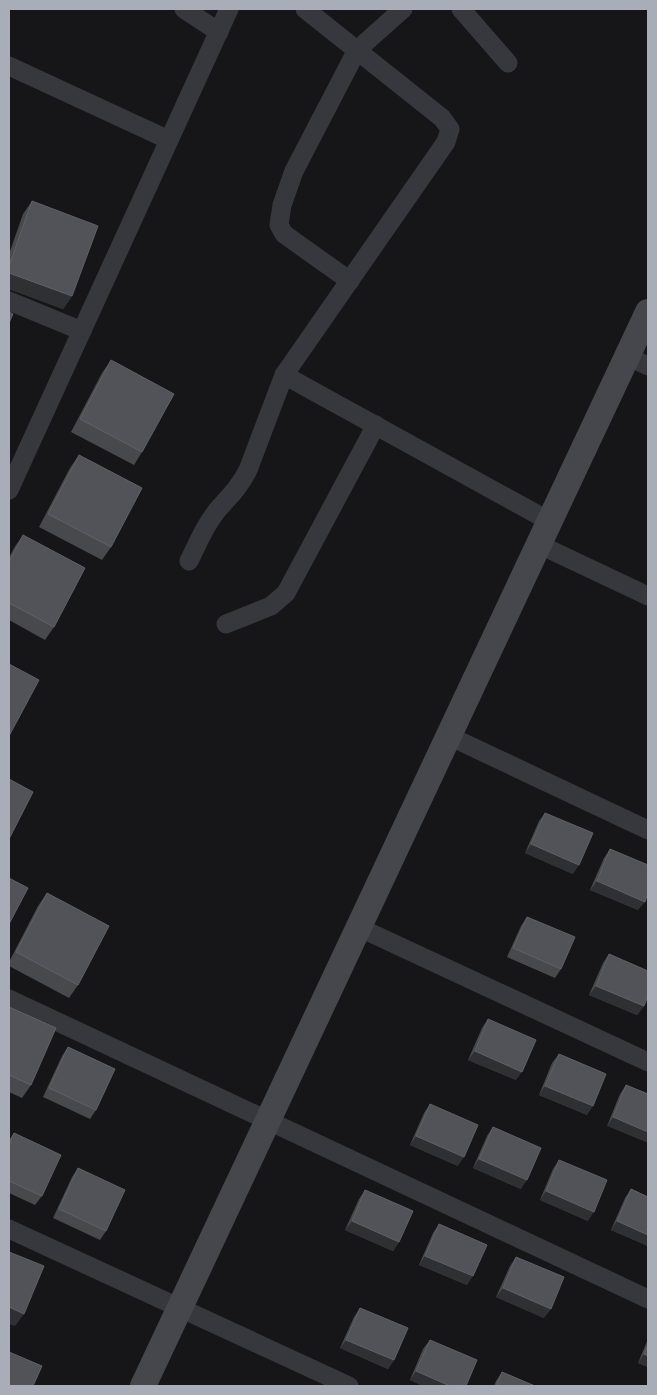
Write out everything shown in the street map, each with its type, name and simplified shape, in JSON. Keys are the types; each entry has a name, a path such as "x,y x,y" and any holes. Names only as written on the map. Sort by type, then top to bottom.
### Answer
{"main road":[{"path":"143,1386 544,532 638,361 648,312"}],"street":[{"path":"184,9 219,32"},
{"path":"9,490 229,9"},
{"path":"189,561 203,530 219,508 240,486 248,470 284,374 446,142 450,129 442,118 305,9"},
{"path":"350,282 284,234 279,225 282,205 294,171 357,50 402,9"},
{"path":"461,9 508,63"},
{"path":"9,66 169,140"},
{"path":"9,301 82,331"},
{"path":"284,374 376,426 648,596"},
{"path":"226,624 271,606 286,592 376,426"},
{"path":"449,736 648,830"},
{"path":"358,927 648,1062"},
{"path":"9,999 648,1299"},
{"path":"9,1229 349,1386"}],"building":[{"path":"32,201 98,226 72,296 9,273 9,266"},
{"path":"9,312 13,314 9,323"},
{"path":"111,360 174,394 142,452 80,419"},
{"path":"79,455 142,488 111,547 48,514"},
{"path":"23,535 85,568 54,627 9,603 9,562"},
{"path":"9,664 39,680 9,736"},
{"path":"9,779 33,792 9,839"},
{"path":"545,813 593,833 579,865 531,844"},
{"path":"610,849 648,865 648,893 645,902 597,881"},
{"path":"9,878 28,888 9,924"},
{"path":"47,893 109,926 78,985 16,952"},
{"path":"527,917 575,937 561,969 513,948"},
{"path":"609,954 648,971 648,996 644,1006 596,986"},
{"path":"9,1007 56,1028 31,1085 9,1075"},
{"path":"488,1019 536,1040 522,1072 475,1051"},
{"path":"68,1047 115,1069 96,1110 49,1088"},
{"path":"559,1054 606,1074 593,1106 545,1086"},
{"path":"626,1085 648,1094 648,1132 613,1117"},
{"path":"430,1104 478,1125 464,1157 416,1136"},
{"path":"493,1127 541,1148 527,1180 479,1159"},
{"path":"14,1133 61,1155 42,1196 9,1181 9,1144"},
{"path":"559,1160 607,1180 594,1212 546,1191"},
{"path":"78,1168 125,1190 106,1231 59,1209"},
{"path":"631,1189 648,1197 648,1235 617,1221"},
{"path":"365,1190 413,1211 399,1242 352,1221"},
{"path":"439,1224 487,1245 473,1276 425,1256"},
{"path":"9,1252 44,1266 24,1314 9,1307"},
{"path":"516,1257 564,1277 551,1309 503,1288"},
{"path":"360,1308 408,1328 394,1360 346,1340"},
{"path":"430,1340 477,1360 466,1386 450,1386 416,1371"},
{"path":"648,1345 648,1356 644,1354"},
{"path":"9,1352 42,1366 33,1386 9,1386"},
{"path":"502,1372 535,1386 496,1386"}]}
